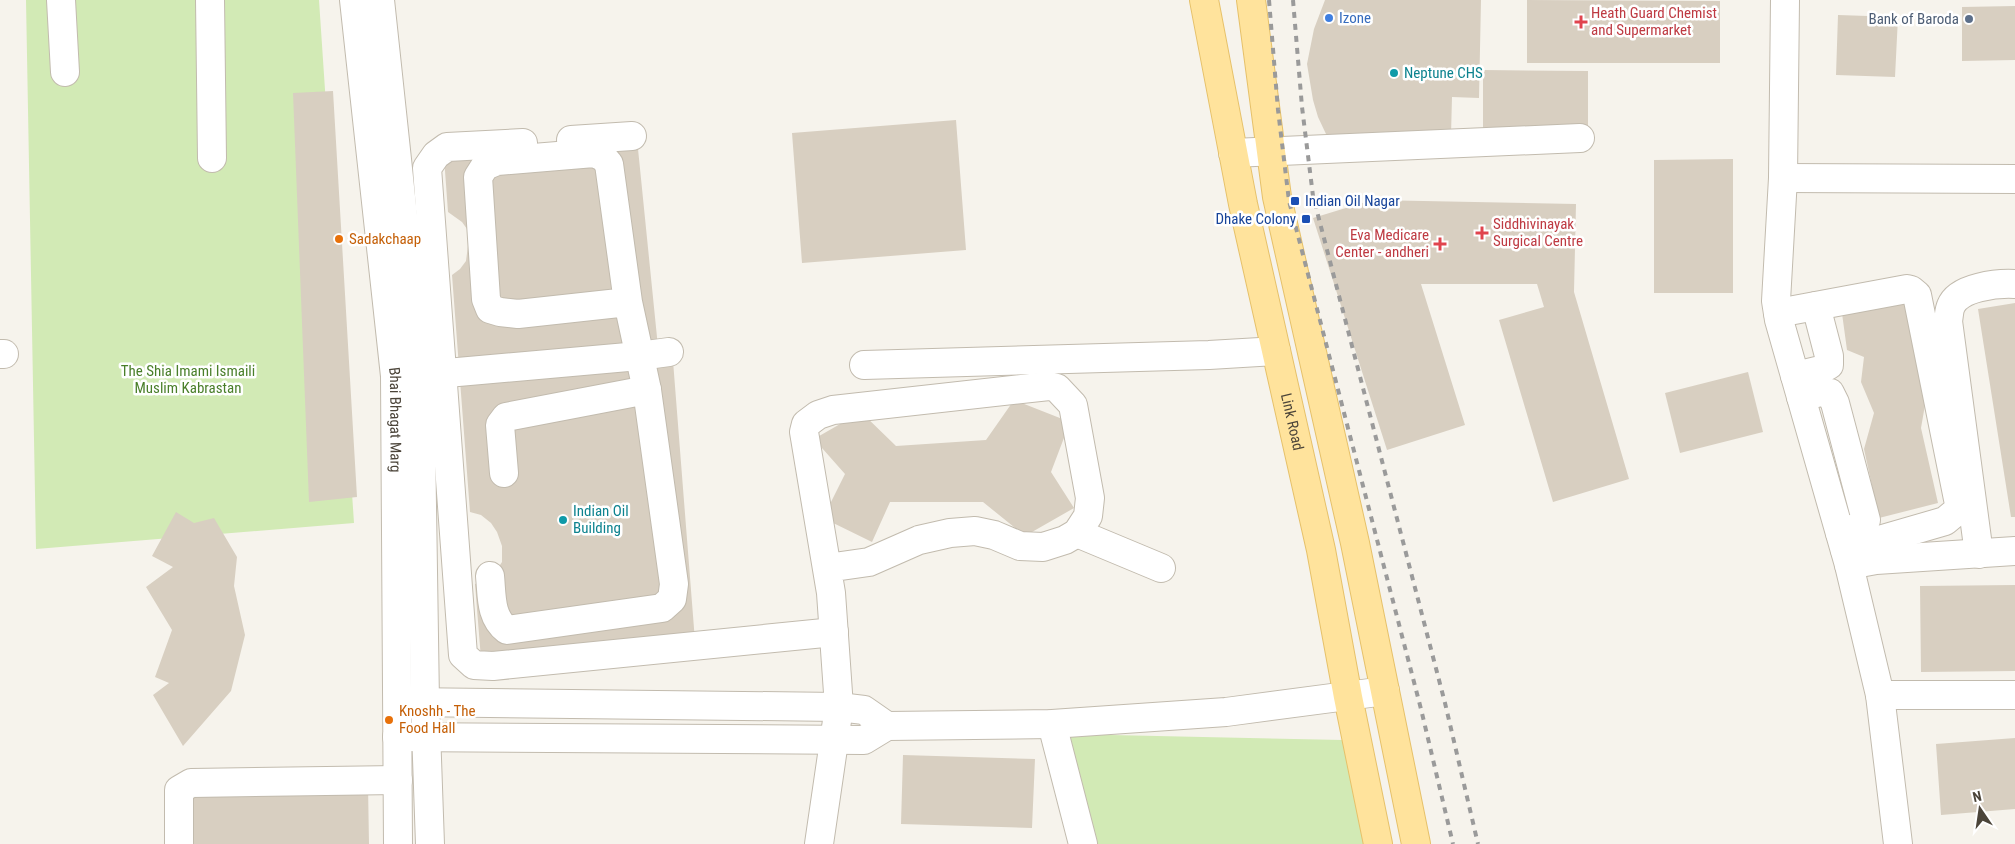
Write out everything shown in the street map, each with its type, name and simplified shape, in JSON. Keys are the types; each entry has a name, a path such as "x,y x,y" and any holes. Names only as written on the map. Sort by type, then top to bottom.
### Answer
{"main road":[{"name":"Link Road","path":"1204,0 1233,153 1321,550 1378,844"},
{"path":"1251,0 1277,197 1355,543 1416,844"}],"street":[{"path":"61,0 64,72"},
{"path":"210,0 212,158"},
{"path":"354,0 370,32 419,375 463,655 474,665 493,666 834,632"},
{"path":"370,32 380,0"},
{"path":"1785,0 1783,178 1776,301 1787,348 1845,549 1880,695 1898,844"},
{"path":"430,844 425,702 419,375 427,168 436,155 447,147 632,136"},
{"path":"1233,153 1580,138"},
{"path":"490,576 494,615 499,625 506,630 646,612 662,608 672,598 673,572 647,390 628,302 609,164 603,157 594,153 497,162 485,166 478,177 486,299 490,310 518,314 628,302"},
{"path":"1783,178 2015,179"},
{"path":"1979,554 1948,321 1951,304 1962,293 1996,283 2015,284"},
{"path":"1778,313 1907,289 1917,295 1959,504 1957,511 1945,522 1845,549"},
{"path":"1798,386 1829,364 1829,356 1816,306"},
{"path":"1787,348 1824,338"},
{"path":"864,365 1209,355 1276,351"},
{"path":"419,375 669,352"},
{"name":"Bhai Bhagat Marg","path":"398,844 397,702 419,375"},
{"path":"819,844 839,708 832,593 827,568 804,432 806,424 818,415 833,410 1049,386 1057,388 1073,405 1090,498 1088,516 1077,533 1065,540 1043,548 1020,546 994,535 975,531 950,533 919,540 869,562 827,568"},
{"path":"1798,386 1830,393 1833,397 1865,524 1845,549"},
{"path":"504,473 500,425 506,417 647,390"},
{"path":"1814,440 1842,432"},
{"path":"1826,484 1854,476"},
{"path":"1077,533 1161,568"},
{"path":"1845,549 1876,560 2015,551"},
{"path":"397,737 864,740 887,726 1052,724 1226,712 1385,691"},
{"path":"1880,695 2015,695"},
{"path":"397,702 839,708 864,710 887,726"},
{"path":"1052,724 1083,844"},
{"path":"179,844 179,790 191,783 398,780"}],"green space":[{"name":"The Shia Imami Ismaili Muslim Kabrastan","path":"26,0 319,0 354,523 36,549"},
{"path":"1065,734 1343,740 1364,844 1093,844"}],"building":[{"name":"Neptune CHS","path":"1325,0 1481,0 1479,98 1452,97 1451,135 1326,134 1313,100 1307,64 1314,29"},
{"path":"1527,0 1720,1 1720,63 1527,63"},
{"path":"2015,6 2015,60 1962,61 1962,7"},
{"path":"1838,15 1898,17 1895,77 1836,75"},
{"path":"1483,70 1588,71 1588,132 1483,132"},
{"path":"333,91 357,497 309,502 293,93"},
{"path":"956,120 966,250 802,263 792,133"},
{"path":"637,139 658,347 672,348 695,641 481,659 475,584 486,581 494,574 502,562 502,546 497,532 491,523 481,515 470,512 452,275 466,261 469,238 467,229 462,222 448,212 444,157"},
{"path":"1733,159 1733,293 1654,293 1654,160"},
{"path":"1372,200 1576,204 1574,292 1629,479 1553,502 1499,320 1544,307 1537,284 1421,284 1465,425 1387,450 1313,218"},
{"path":"1914,293 1929,382 1921,428 1938,503 1879,518 1864,449 1874,413 1861,382 1864,357 1847,350 1841,306"},
{"path":"2015,303 2015,517 2011,517 1978,309"},
{"path":"1748,372 1763,432 1680,453 1665,393"},
{"path":"1014,400 1070,422 1051,472 1074,508 1025,536 983,502 890,502 872,542 823,518 845,474 814,439 861,412 896,446 986,440"},
{"path":"176,512 194,523 214,518 237,557 234,586 245,635 231,691 183,746 153,695 169,683 155,677 172,630 146,587 173,567 152,556"},
{"path":"2015,585 2015,671 1921,672 1920,586"},
{"path":"2015,738 2015,809 1941,815 1936,744"},
{"path":"903,755 1035,759 1032,828 901,824"},
{"path":"368,785 369,844 189,844 191,788"}],"railway":[{"path":"1269,0 1278,110 1289,201 1421,709 1453,844"},
{"path":"1293,0 1302,107 1313,196 1445,703 1478,844"}],"place":[{"name":"Izone","path":"1329,18"},
{"name":"Bank of Baroda","path":"1969,19"},
{"name":"Heath Guard Chemist and Supermarket","path":"1581,22"},
{"name":"Neptune CHS","path":"1394,73"},
{"name":"Indian Oil Nagar","path":"1295,201"},
{"name":"Dhake Colony","path":"1306,219"},
{"name":"Siddhivinayak Surgical Centre","path":"1482,233"},
{"name":"Sadakchaap","path":"339,239"},
{"name":"Eva Medicare Center - andheri","path":"1440,244"},
{"name":"Indian Oil Building","path":"563,520"},
{"name":"Knoshh - The Food Hall","path":"389,720"}]}
